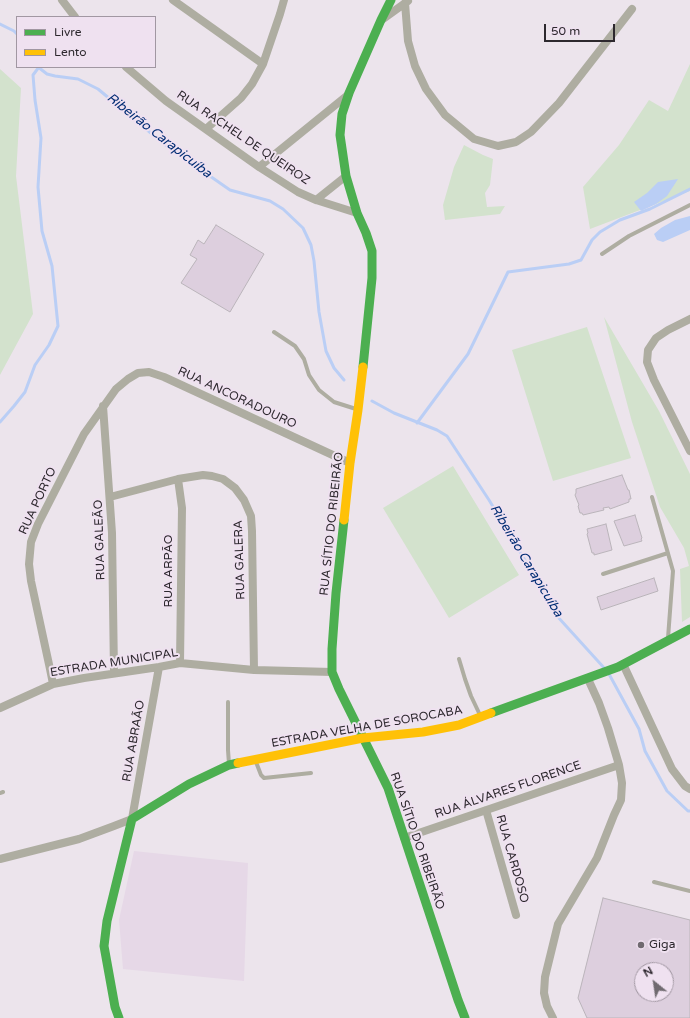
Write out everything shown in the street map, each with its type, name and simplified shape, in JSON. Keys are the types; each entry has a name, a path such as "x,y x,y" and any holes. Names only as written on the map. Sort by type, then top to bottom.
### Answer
{"main road":[{"name":"RUA SÍTIO DO RIBEIRÃO","path":"391,0 349,93 342,114 340,135 342,158 346,176 357,212 372,252 372,278 335,607 332,672 388,788 465,1018"},
{"name":"ESTRADA VELHA DE SOROCABA","path":"132,819 189,784 229,765 363,738 423,732 459,725 482,718 620,666 690,629"},
{"path":"119,1018 115,1007 104,946 107,920 132,819"}],"street":[{"path":"62,0 74,16"},
{"path":"173,0 263,64"},
{"path":"206,129 241,98 252,84 263,64 284,0"},
{"path":"381,20 407,1"},
{"path":"407,1 408,41 415,66 426,89 445,115 474,139 498,146 516,142 531,132 559,103 632,9"},
{"name":"RUA RACHEL DE QUEIROZ","path":"127,68 166,101 259,167 298,192 316,200 357,212"},
{"path":"259,167 349,93"},
{"path":"316,200 346,176"},
{"path":"690,320 668,330 656,338 648,350 647,362 654,380 690,451"},
{"name":"RUA ANCORADOURO","path":"116,389 128,378 138,373 148,372 164,377 350,463"},
{"name":"RUA PORTO","path":"53,684 31,581 29,564 31,542 38,524 84,434 116,389"},
{"name":"RUA GALEÃO","path":"103,406 112,533 114,673"},
{"name":"RUA GALERA","path":"110,497 178,479 203,475 223,479 235,488 244,500 251,516 254,670"},
{"name":"RUA ARPÃO","path":"178,479 182,508 180,663"},
{"name":"ESTRADA MUNICIPAL","path":"0,708 53,684 67,680 180,663 254,670 332,672"},
{"path":"620,666 672,769 685,786 690,789"},
{"name":"RUA ABRAÃO","path":"132,819 159,667"},
{"path":"553,1018 547,1006 544,993 545,976 558,924 597,858 621,800 622,783 619,765 592,677"},
{"name":"RUA ÁLVARES FLORENCE","path":"404,838 619,765"},
{"name":"RUA CARDOSO","path":"486,810 516,915"},
{"path":"0,859 79,839 132,819"}],"lane":[{"path":"602,254 629,236 690,205"},
{"path":"274,332 294,346 304,359 309,375 319,390 334,402 358,410"},
{"path":"652,497 674,571 668,641"},
{"path":"603,574 668,553"},
{"path":"459,658 471,696 482,718"},
{"path":"228,702 229,765"},
{"path":"256,759 261,775 264,778 311,773"},
{"path":"654,882 690,891"}],"shaded area":[{"path":"134,851 248,863 244,981 123,969 119,920"}],"green space":[{"path":"690,64 690,191 590,229 583,187 619,145 649,100 668,111"},
{"path":"0,69 21,88 16,176 33,314 0,375"},
{"path":"464,145 493,159 490,185 485,193 487,207 505,206 500,214 445,220 443,205 454,167"},
{"path":"604,317 659,411 690,474 690,617 682,622 680,569 689,566 684,548 660,507 632,422"},
{"path":"587,327 631,458 553,481 512,350"},
{"path":"453,466 519,575 449,618 383,508"}],"water":[{"path":"678,179 667,196 656,204 641,211 634,202 647,193 658,182"},
{"path":"690,216 690,230 663,242 657,240 654,234 661,228 675,220"}],"building":[{"path":"216,225 264,254 230,312 181,283 197,259 190,255 198,240 204,244"},
{"path":"622,475 629,490 631,499 629,499 629,502 610,509 609,507 603,508 604,510 583,515 580,513 575,495 576,489"},
{"path":"635,515 642,541 624,546 614,521"},
{"path":"606,524 612,550 594,555 594,553 592,553 587,529"},
{"path":"654,578 658,591 601,610 597,597"},
{"name":"Giga","path":"603,898 690,920 690,1018 587,1018 578,998"}],"waterway":[{"name":"Ribeirão Carapicuíba","path":"0,24 16,33"},
{"path":"0,422 25,392 35,365 49,345 58,326 52,266 42,231 38,187 41,138 33,75 38,68"},
{"name":"Ribeirão Carapicuíba","path":"39,68 47,74 78,79 98,89 164,144 230,190 270,201 283,209 303,228 311,245 314,261 319,312 326,351 334,368 344,380"},
{"path":"417,423 468,354 508,272 569,264 581,260 592,240 600,232 620,220 650,209 690,189"},
{"name":"Ribeirão Carapicuíba","path":"372,401 394,413 437,430 447,436 489,500 557,616 606,670"},
{"name":"Ribeirão Carapicuíba","path":"609,674 639,729 645,751 667,791 688,811 690,811"}],"traffic: fast":[{"path":"363,367 372,278 372,251 357,213 346,176 340,135 342,114 349,93 391,0"},
{"path":"344,520 336,593 332,672 388,788 465,1018"},
{"path":"491,713 618,667 690,629"},
{"path":"119,1018 115,1007 104,946 107,921 132,819 189,784 229,765 238,763"}],"traffic: slow":[{"path":"344,520 363,367"},
{"path":"238,763 363,738 423,732 459,725 491,713"}],"place":[{"name":"Giga","path":"641,945"}]}
